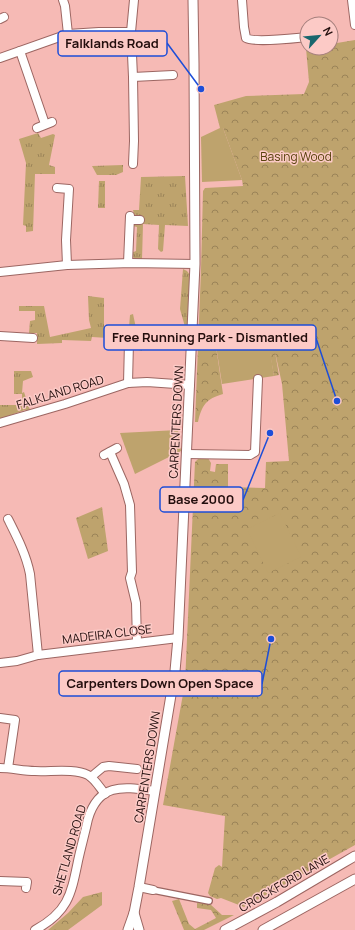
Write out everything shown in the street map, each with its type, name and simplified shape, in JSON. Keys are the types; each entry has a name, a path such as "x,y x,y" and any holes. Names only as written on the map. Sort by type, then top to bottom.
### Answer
{"street":[{"path":"63,0 68,34"},
{"path":"133,164 132,32 134,0"},
{"name":"CARPENTERS DOWN","path":"128,930 134,913 139,887 178,638 195,264 193,0"},
{"path":"242,0 246,38 256,40 299,37"},
{"path":"352,0 355,25"},
{"path":"0,58 68,34 132,32"},
{"path":"20,51 45,124"},
{"path":"133,77 172,75"},
{"path":"57,188 69,189 66,240 67,264"},
{"path":"128,263 130,218 140,220"},
{"path":"0,272 67,264 195,264"},
{"path":"0,336 33,338"},
{"path":"128,383 130,342"},
{"path":"187,454 250,455 255,452 258,379"},
{"name":"FALKLAND ROAD","path":"0,423 65,404 128,383 147,382 190,385"},
{"path":"110,452 124,484 130,506 132,572 130,578 136,603 137,643"},
{"path":"8,519 19,541 30,574 38,655"},
{"name":"MADEIRA CLOSE","path":"0,663 17,661 38,655 178,638"},
{"path":"0,718 15,720 10,758 4,768 34,771 78,772 86,774 91,777 105,794"},
{"path":"91,777 103,767 109,766 138,770"},
{"name":"SHETLAND ROAD","path":"35,930 56,916 64,906 70,894 90,810 95,802 113,789 124,788 155,791"},
{"name":"CROCKFORD LANE","path":"225,930 277,902 355,856"},
{"path":"263,930 355,879"},
{"path":"0,881 27,882 26,888"},
{"path":"139,887 209,900"},
{"name":"CARPENTERS DOWN","path":"134,913 139,930"}],"green space":[{"name":"Basing Wood","path":"355,40 355,845 244,907 221,898 217,899 210,896 208,893 215,868 219,865 222,867 225,816 163,805 185,683 195,462 200,457 208,458 211,463 210,471 215,472 216,464 228,464 228,487 265,488 266,462 289,461 282,384 275,352 279,375 274,376 265,325 214,333 223,394 212,398 203,407 198,422 195,422 203,191 205,188 243,186 223,128 220,128 214,105 246,96 304,94 309,82 307,56 339,56 339,43"},
{"path":"223,128 242,180 202,182 201,137"},
{"path":"38,133 41,138 53,134 55,135 49,165 55,167 55,174 35,174 33,231 26,232 26,226 23,225 26,163 19,139"},
{"path":"123,165 123,172 116,175 97,175 92,166"},
{"path":"185,176 188,226 165,225 163,251 161,252 158,249 159,225 143,224 142,260 135,259 131,253 136,251 137,227 133,226 142,217 134,214 133,210 139,210 141,177"},
{"path":"99,181 105,181 105,208 98,208"},
{"path":"183,269 190,275 187,334 180,309"},
{"path":"88,296 104,298 104,327 127,329 124,339 92,337 91,341 62,340 62,343 37,344 37,333 29,333 30,321 35,320 35,311 19,311 19,306 44,306 50,337 91,328 89,320"},
{"path":"133,314 136,328 139,327 141,333 182,325 180,335 163,333 162,341 144,339 142,351 138,350 138,334 129,327 130,315"},
{"path":"266,325 274,376 222,384 214,333"},
{"path":"14,371 31,371 33,377 23,381 22,393 24,392 30,410 25,410 8,416 7,418 0,419 0,405 22,405 22,394 14,394"},
{"path":"178,430 181,451 135,474 120,433"},
{"path":"102,507 108,551 88,559 76,518"},
{"path":"280,513 301,557 268,573 247,529"},
{"path":"102,892 102,905 68,930 48,930 68,913 83,897"},
{"path":"179,899 189,924 195,929 216,918 211,910 197,908 197,903 210,904 222,915 234,915 204,930 184,930 172,901"}],"place":[{"name":"Falklands Road","path":"201,89"},
{"name":"Free Running Park - Dismantled","path":"337,401"},
{"name":"Base 2000","path":"270,433"},
{"name":"Carpenters Down Open Space","path":"271,639"}]}
